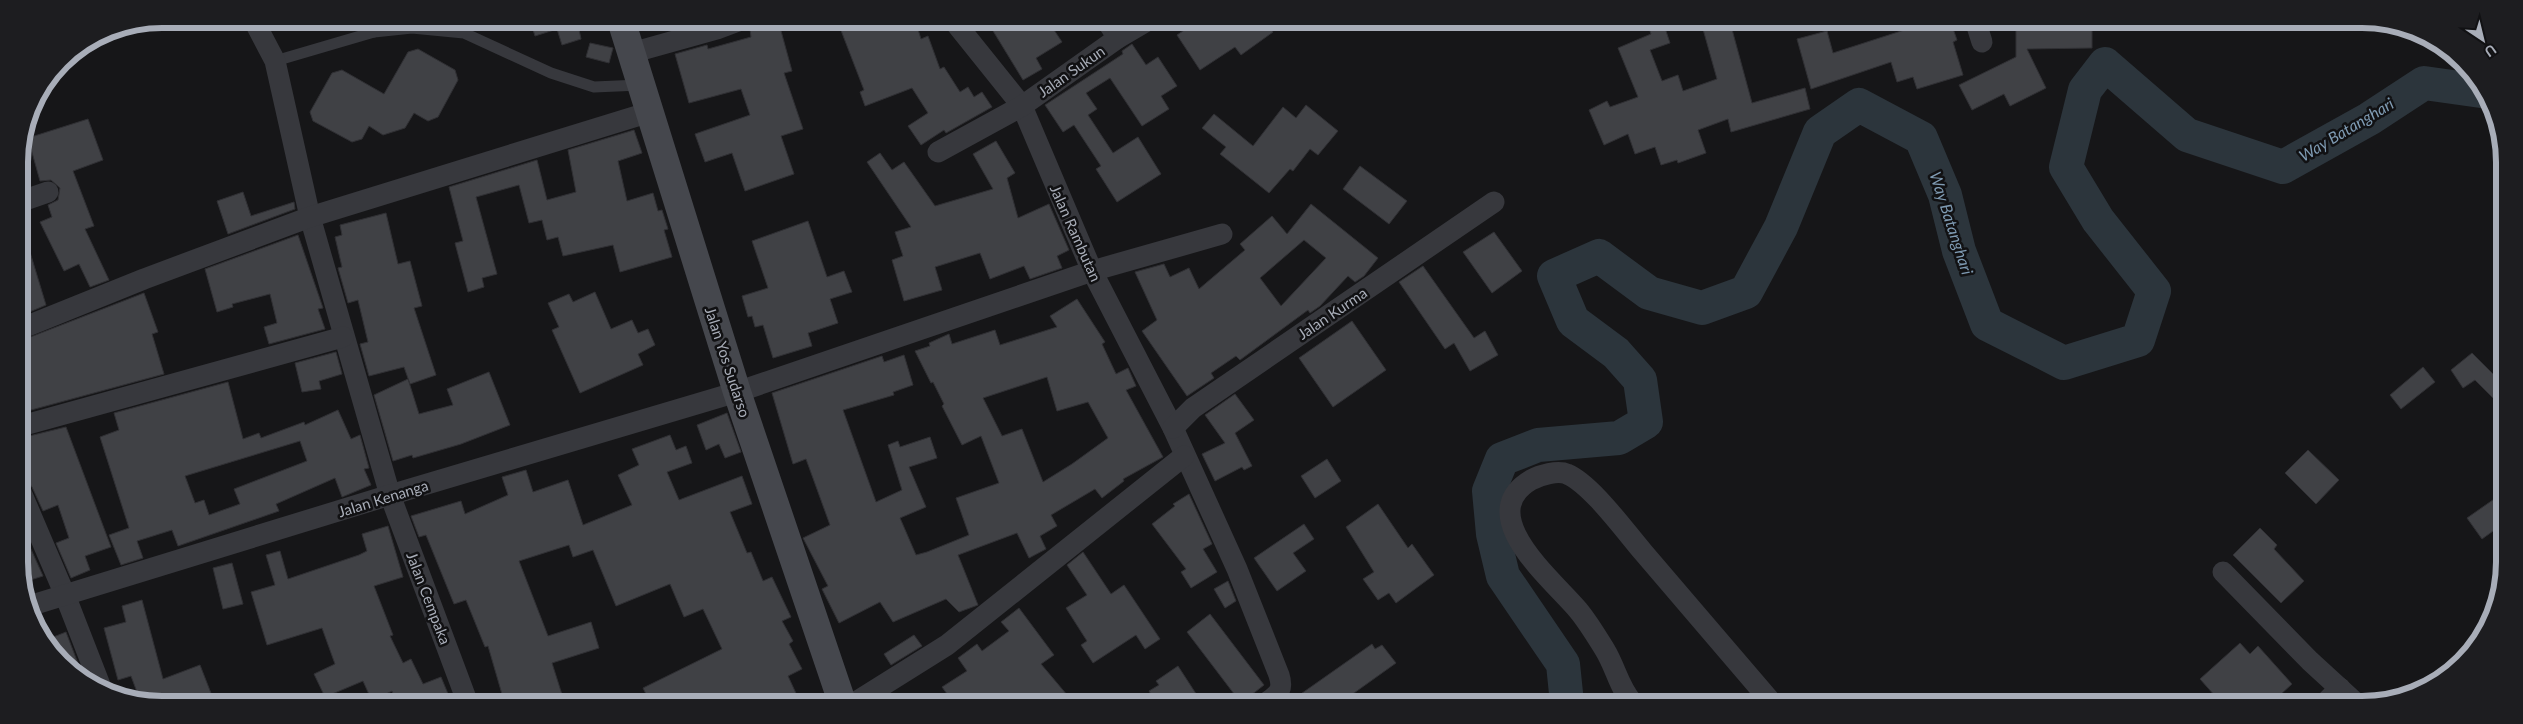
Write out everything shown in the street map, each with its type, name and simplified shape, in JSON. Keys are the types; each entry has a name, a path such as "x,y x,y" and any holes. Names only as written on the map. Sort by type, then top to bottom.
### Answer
{"street":[{"name":"Jalan Cempaka","path":"258,28 275,61 310,217 390,495 465,696"},
{"name":"Jalan Yos Sudarso","path":"623,28 737,392 840,696"},
{"path":"631,53 723,28"},
{"name":"Jalan Rambutan","path":"959,28 1022,106 1092,271 1173,428 1184,456 1237,569 1282,686 1280,692 1275,696"},
{"name":"Jalan Sukun","path":"938,152 1022,106 1113,29"},
{"path":"28,326 144,279 310,217 650,112"},
{"path":"28,199 48,192"},
{"name":"Jalan Kurma","path":"1173,428 1193,408 1494,202"},
{"name":"Jalan Kenanga","path":"35,604 390,495 737,392 1092,271 1222,234"},
{"path":"27,424 343,337"},
{"path":"866,696 947,645 1184,456"},
{"path":"1626,696 1607,653 1579,611 1528,556 1511,528 1510,506 1516,492 1532,480 1557,472 1566,473 1578,480 1612,515 1766,696"},
{"path":"27,506 65,595 98,681"},
{"path":"2224,572 2310,661 2348,696"},
{"path":"2332,696 2340,688"}],"lane":[{"path":"373,28 374,32"},
{"path":"275,61 374,32 412,28 464,33 551,73 594,87 642,85"}],"building":[{"path":"532,28 579,28 581,39 562,45 557,29 535,36"},
{"path":"780,28 792,71 784,73 803,129 781,136 794,174 745,191 732,153 705,162 695,134 750,115 741,89 689,103 675,54 707,45 708,49 751,37 750,29"},
{"path":"840,28 918,28 921,39 928,36 940,69 944,67 960,92 968,87 974,97 982,92 992,107 946,133 944,130 921,145 908,126 928,113 912,88 865,106 860,92 864,90"},
{"path":"991,28 1053,28 1062,42 1036,58 1042,69 1023,80"},
{"path":"1188,28 1270,28 1273,32 1241,55 1235,47 1200,70 1177,35"},
{"path":"1649,28 1665,28 1670,43 1650,50 1662,81 1678,75 1683,91 1717,79 1703,28 1732,28 1752,103 1805,88 1810,109 1731,132 1728,119 1698,130 1706,153 1678,163 1677,160 1661,165 1655,147 1635,154 1628,134 1604,145 1589,110 1607,101 1610,107 1638,97 1618,48 1651,34"},
{"path":"1910,28 1953,28 1957,40 1953,42 1963,75 1917,89 1913,77 1897,82 1891,62 1811,89 1797,39 1827,31 1833,53"},
{"path":"2016,28 2092,28 2092,48 2027,49 2046,88 2010,106 2004,94 1972,110 1959,85 2016,57"},
{"path":"590,43 613,48 609,63 586,57"},
{"path":"1132,44 1146,65 1158,57 1177,86 1161,96 1169,109 1142,126 1110,78 1086,93 1097,109 1088,115 1113,153 1138,137 1161,174 1117,202 1096,169 1101,166 1074,125 1063,132 1045,105 1123,54 1122,51"},
{"path":"418,49 455,70 458,80 438,117 428,121 414,113 405,128 383,135 369,126 362,139 352,142 313,121 310,112 332,73 342,70 384,94 408,52"},
{"path":"1306,105 1338,131 1318,155 1310,149 1293,171 1290,169 1269,193 1220,154 1226,147 1202,128 1214,114 1253,146 1283,107 1296,118"},
{"path":"88,119 103,160 73,171 94,226 85,229 109,280 90,287 79,264 64,271 40,222 52,217 48,205 58,200 60,188 51,180 40,181 29,142 30,137"},
{"path":"634,130 642,153 618,161 627,201 653,193 658,211 662,210 668,229 664,230 672,257 620,272 613,245 563,256 558,237 547,240 542,220 529,223 519,185 476,197 497,274 482,278 484,287 468,292 455,243 463,241 449,187 537,160 547,200 576,192 568,150"},
{"path":"996,141 1015,173 1007,178 1018,218 1049,204 1069,250 1057,256 1062,268 1030,279 1024,266 990,279 980,253 935,267 942,290 904,301 892,260 903,256 895,232 911,227 867,162 880,153 892,170 904,162 935,206 993,189 973,154"},
{"path":"1360,166 1407,201 1389,224 1343,189"},
{"path":"243,192 251,216 294,202 295,209 228,234 217,201"},
{"path":"1311,204 1378,258 1364,276 1355,282 1348,276 1320,306 1310,313 1308,310 1240,360 1236,356 1211,373 1214,378 1187,396 1142,331 1157,320 1135,272 1164,264 1170,277 1189,268 1199,289 1245,250 1240,244 1272,216 1287,234","holes":["1304,240 1326,258 1281,306 1260,278"]},
{"path":"386,213 398,264 410,261 422,306 414,308 436,375 410,384 404,367 369,376 360,344 368,342 358,300 348,303 338,268 342,267 335,237 342,235 340,225"},
{"path":"808,221 827,277 844,271 852,292 830,299 838,323 808,333 812,346 773,358 763,325 755,327 752,316 748,317 742,296 768,288 752,241"},
{"path":"1494,232 1522,271 1492,293 1463,252"},
{"path":"298,235 323,308 318,309 325,329 269,344 264,327 277,323 270,294 232,304 233,307 217,312 205,269"},
{"path":"28,245 46,305 28,313"},
{"path":"1423,266 1474,338 1485,331 1498,355 1470,371 1454,343 1445,349 1399,282"},
{"path":"595,292 611,329 632,320 638,333 648,329 655,345 638,354 643,365 580,393 552,330 559,327 548,303 569,294 573,302"},
{"path":"144,293 158,332 152,334 164,374 27,411 28,338"},
{"path":"1077,299 1105,342 1102,344 1116,374 1128,368 1136,386 1126,390 1163,457 1123,479 1124,481 1102,498 1095,489 1051,515 1057,526 1040,536 1046,549 1029,558 1017,533 958,555 978,605 959,612 946,599 893,622 880,602 839,623 822,589 828,586 803,538 830,525 806,459 793,464 772,393 882,356 884,362 904,355 913,385 893,392 894,395 843,410 876,502 902,490 888,445 898,441 900,447 930,437 937,458 909,467 926,507 900,518 916,555 927,552 969,535 956,498 999,483 981,436 962,445 942,406 944,404 933,382 931,383 915,351 930,346 929,343 949,334 952,344 995,330 1000,345 1057,327 1050,316","holes":["1047,377 1057,411 1088,402 1108,438 1043,482 1022,429 1002,436 983,398"]},
{"path":"1352,321 1386,370 1333,407 1299,358"},
{"path":"336,352 342,374 319,381 321,389 302,392 295,363"},
{"path":"2472,353 2496,377 2496,401 2475,380 2463,388 2451,370"},
{"path":"2423,367 2435,382 2401,409 2390,395"},
{"path":"489,372 510,425 461,444 413,458 412,455 393,461 374,395 408,379 419,414 453,405 447,389"},
{"path":"228,382 243,439 259,433 261,438 304,422 305,425 338,410 351,439 360,435 369,468 364,469 371,485 342,497 335,478 276,504 279,511 178,546 172,530 137,541 143,558 121,565 109,535 129,528 100,437 119,430 114,413","holes":["300,441 307,461 234,489 240,504 209,515 204,500 195,503 185,476"]},
{"path":"1235,394 1254,420 1235,433 1252,466 1244,470 1242,467 1215,481 1202,454 1225,443 1205,415"},
{"path":"727,413 741,452 725,458 719,444 706,450 697,425"},
{"path":"66,427 111,547 85,556 90,570 71,578 56,543 69,538 58,505 43,511 32,487 27,482 27,436"},
{"path":"670,435 676,450 686,446 692,463 667,472 679,500 742,476 752,504 730,512 747,553 751,552 763,581 772,577 791,617 782,621 793,641 789,644 802,669 788,676 797,696 647,696 643,688 722,649 703,609 684,617 670,584 616,606 593,550 573,557 569,545 519,561 548,636 591,622 599,648 552,663 562,696 503,696 488,646 485,647 466,600 454,604 426,535 419,537 411,516 461,501 465,514 508,495 502,477 526,470 533,492 568,480 583,525 632,505 618,475 639,465 632,449"},
{"path":"2308,450 2339,480 2316,504 2285,473"},
{"path":"1327,459 1341,481 1315,498 1301,476"},
{"path":"1189,494 1212,544 1203,549 1217,572 1191,588 1181,572 1186,569 1152,524 1175,506 1173,504"},
{"path":"2496,498 2496,529 2482,539 2467,518"},
{"path":"1378,504 1408,548 1412,544 1434,575 1396,603 1389,593 1378,600 1363,579 1374,572 1346,527"},
{"path":"1304,524 1314,539 1293,553 1306,571 1277,591 1254,558"},
{"path":"388,526 403,577 374,586 393,635 390,636 403,663 411,659 423,684 441,677 449,696 394,696 392,691 382,696 370,696 363,681 325,696 314,674 335,664 322,628 267,645 251,592 275,585 266,555 280,551 288,579 367,551 362,534"},
{"path":"2260,528 2277,545 2274,549 2304,581 2281,603 2233,555"},
{"path":"27,540 43,576 29,580"},
{"path":"1083,552 1111,594 1124,585 1160,639 1145,649 1136,635 1093,663 1081,645 1087,641 1066,608 1087,595 1067,565"},
{"path":"232,563 243,604 223,609 213,568"},
{"path":"1228,581 1236,601 1225,608 1214,589"},
{"path":"142,600 163,679 200,665 212,696 144,695 138,694 131,676 118,680 104,628 126,622 122,606"},
{"path":"1019,608 1054,655 1041,664 1068,696 949,696 942,687 967,671 958,658 977,644 982,651 1009,631 1001,622"},
{"path":"1210,614 1264,685 1250,696 1236,696 1187,632"},
{"path":"66,632 80,669 61,651 51,638"},
{"path":"914,635 922,646 891,665 884,654"},
{"path":"2240,643 2250,654 2258,646 2292,684 2279,696 2215,696 2200,679"},
{"path":"1372,644 1375,649 1382,645 1396,663 1350,696 1298,696"},
{"path":"1178,666 1197,696 1152,696 1149,691 1159,685 1156,681"}],"waterway":[{"name":"Way Batanghari","path":"1566,696 1563,664 1503,576 1493,534 1489,491 1502,459 1538,445 1619,438 1646,422 1640,380 1616,353 1573,321 1554,276 1599,256 1649,293 1702,308 1746,292 1781,227 1820,132 1859,105 1921,138 1945,195 1959,251 1987,324 2064,363 2138,340 2154,291 2098,220 2066,167 2085,90 2105,64 2187,135 2283,167 2369,119 2424,83 2475,90"}]}
